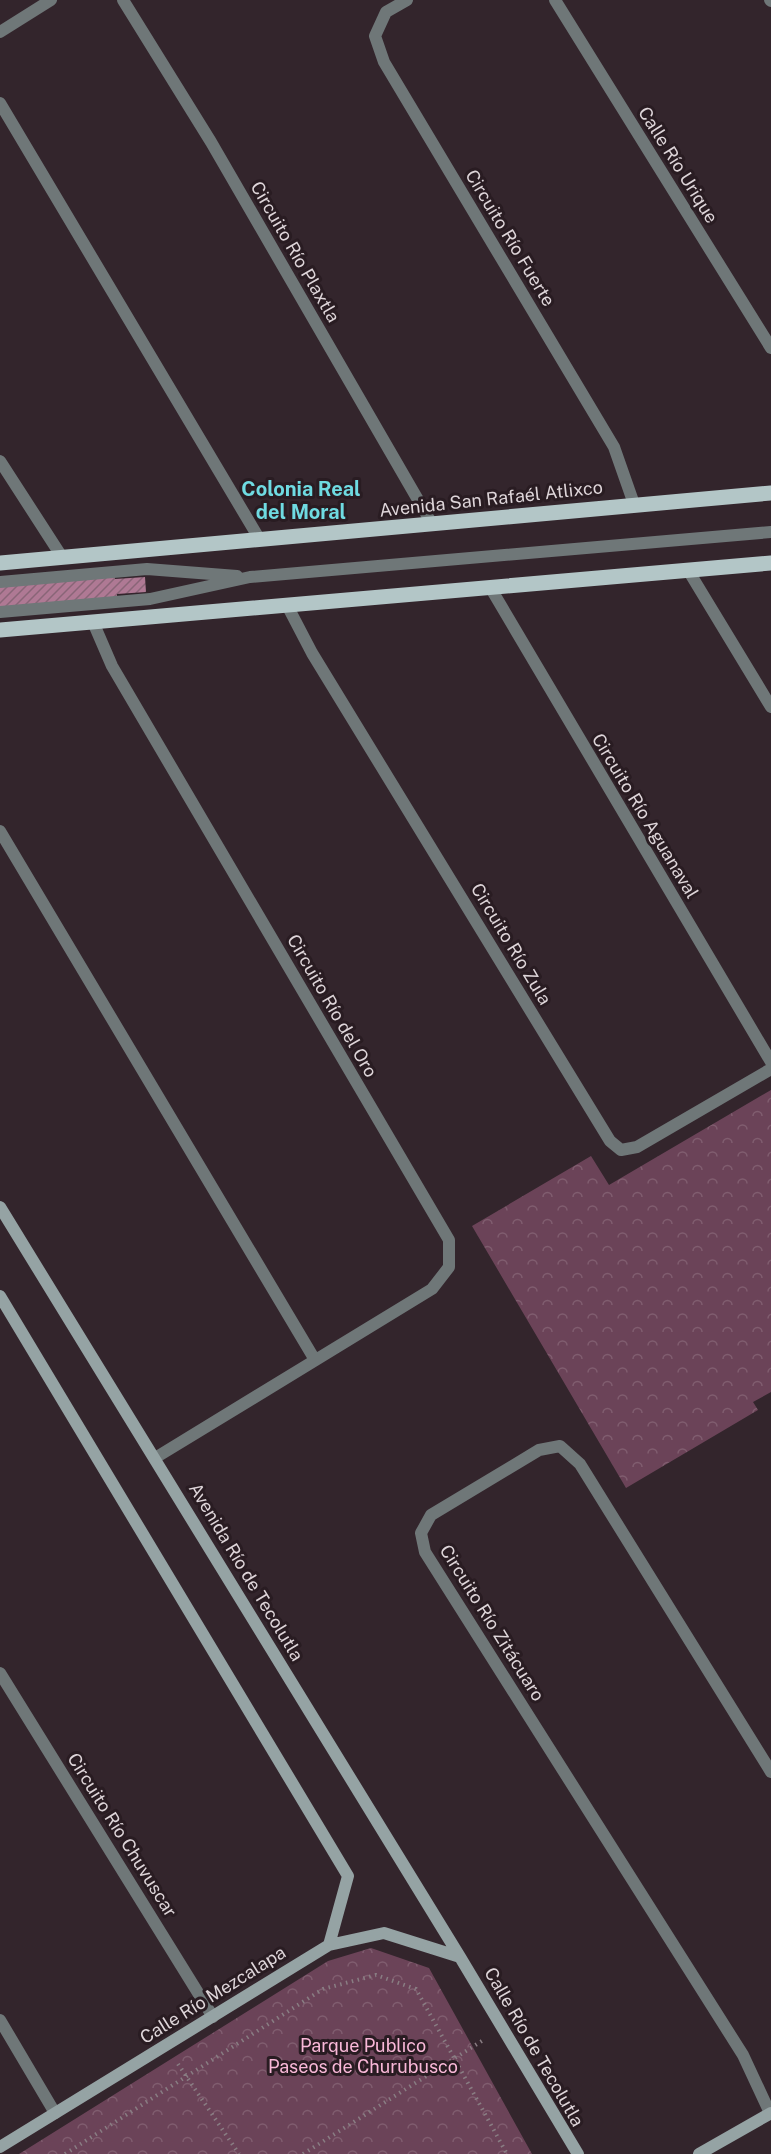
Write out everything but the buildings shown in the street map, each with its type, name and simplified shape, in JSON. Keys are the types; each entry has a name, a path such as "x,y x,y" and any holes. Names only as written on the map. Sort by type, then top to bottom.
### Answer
{"main road":[{"name":"Avenida San Rafaél Atlixco","path":"0,563 771,493"},
{"path":"0,630 288,607 771,563"}],"street":[{"path":"0,32 51,0"},
{"name":"Circuito Río Plaxtla","path":"123,0 211,142 432,524"},
{"name":"Circuito Río Fuerte","path":"407,0 386,12 375,36 384,62 614,447 634,504"},
{"name":"Calle Río Urique","path":"555,0 771,348"},
{"path":"0,103 260,540"},
{"path":"0,461 62,557"},
{"path":"0,612 150,599 250,577 771,532"},
{"path":"0,582 147,569 250,577"},
{"path":"688,570 771,707"},
{"name":"Circuito Río Aguanaval","path":"490,587 771,1062"},
{"name":"Circuito Río Zula","path":"288,607 318,663 610,1141 621,1150 637,1147 771,1068"},
{"name":"Circuito Río del Oro","path":"93,622 112,666 448,1240 449,1267 432,1288 155,1458"},
{"path":"0,831 315,1360"},
{"name":"Avenida Río de Tecolutla","path":"0,1207 460,1957"},
{"path":"0,1296 348,1876 329,1945"},
{"name":"Circuito Río Zitácuaro","path":"771,1772 580,1464 560,1446 539,1450 431,1515 421,1533 425,1552 743,2055 771,2113"},
{"name":"Circuito Río Chuvuscar","path":"0,1673 213,2017"},
{"name":"Calle Río Mezcalapa","path":"0,2147 329,1945 384,1933 460,1957"},
{"name":"Calle Río de Tecolutla","path":"460,1957 578,2154"},
{"path":"0,2020 55,2113"},
{"path":"699,2154 771,2113"}],"path":[{"path":"65,2154 322,1989 376,1975 416,1989 507,2154"},
{"path":"303,2154 502,2028"},
{"path":"166,2046 239,2154"}],"green space":[{"path":"771,1090 771,1392 753,1402 758,1410 626,1488 472,1226 591,1156 609,1185"},
{"name":"Parque Publico Paseos de Churubusco","path":"371,1948 429,1968 532,2154 19,2154 328,1961"}],"district":[{"name":"Colonia Real del Moral","path":"301,500"}]}
